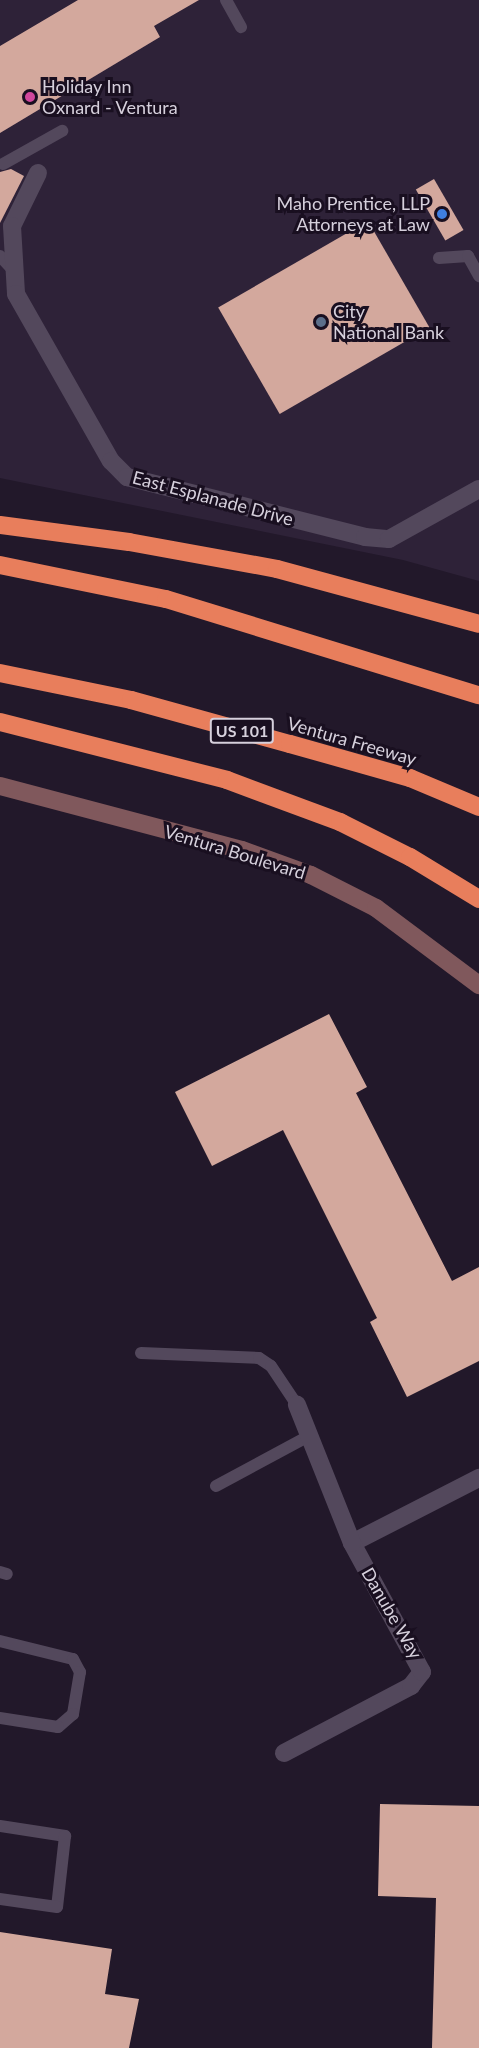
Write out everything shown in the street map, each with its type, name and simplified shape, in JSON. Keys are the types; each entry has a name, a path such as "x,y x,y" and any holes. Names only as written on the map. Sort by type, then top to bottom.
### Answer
{"highway":[{"path":"0,525 129,542 277,569 479,624"},
{"path":"0,565 166,599 479,696"},
{"name":"Ventura Freeway","path":"0,673 131,700 290,744 410,778 479,807"},
{"path":"0,722 227,780 340,822 410,856 479,899"}],"street":[{"name":"East Esplanade Drive","path":"38,174 12,226 16,294 111,461 127,477 365,537 389,539 479,489"},
{"name":"Ventura Boulevard","path":"0,786 242,850 311,875 376,908 479,985"},
{"name":"Danube Way","path":"284,1753 411,1686 421,1676 421,1664 352,1543 297,1405"},
{"path":"352,1543 479,1478"}],"lane":[{"path":"226,0 241,27"},
{"path":"3,164 62,131"},
{"path":"0,256 13,270"},
{"path":"439,258 468,256 479,276"},
{"path":"141,1353 259,1358 271,1366 297,1405"},
{"path":"216,1486 309,1436"},
{"path":"0,1641 73,1659 80,1672 73,1714 58,1727 0,1718"},
{"path":"0,1826 65,1836 57,1906 0,1899"}],"shaded area":[{"path":"0,0 479,0 479,581 403,560 0,478"}],"building":[{"name":"Holiday Inn Oxnard - Ventura","path":"78,0 199,0 154,26 160,37 0,133 0,46"},
{"path":"11,169 24,176 0,223 0,172"},
{"name":"Maho Prentice, LLP Attorneys at Law","path":"434,179 464,230 445,241 416,190"},
{"path":"368,221 430,328 280,414 218,308"},
{"path":"329,1014 367,1087 356,1093 452,1281 479,1267 479,1361 407,1397 370,1322 377,1318 283,1130 212,1166 175,1092"},
{"path":"380,1804 479,1806 479,2048 432,2048 436,1898 378,1896"},
{"path":"0,1932 112,1949 105,1994 139,1999 129,2048 0,2048"}],"place":[{"name":"Holiday Inn Oxnard - Ventura","path":"30,97"},
{"name":"Maho Prentice, LLP Attorneys at Law","path":"442,214"},
{"name":"City National Bank","path":"321,322"}]}
